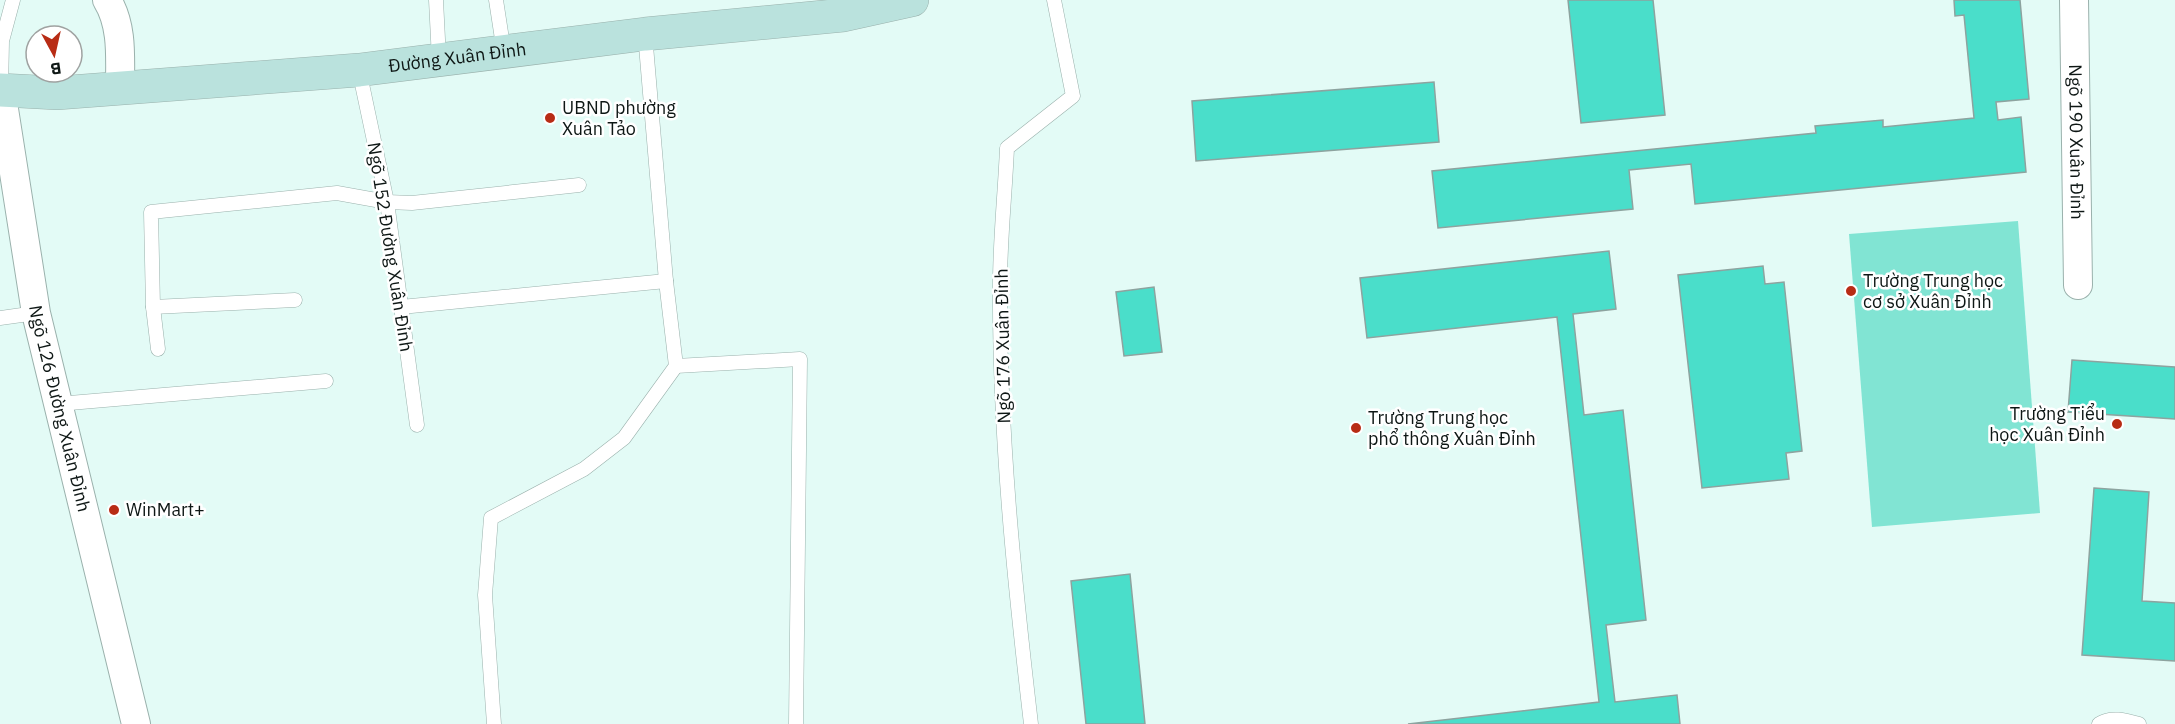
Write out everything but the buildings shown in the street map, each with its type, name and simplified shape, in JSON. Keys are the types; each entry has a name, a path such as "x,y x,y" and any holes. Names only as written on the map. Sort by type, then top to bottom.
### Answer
{"street":[{"path":"107,0 114,13 120,46 120,87"},
{"name":"Đường Xuân Đỉnh","path":"1,90 57,93 359,70 912,0"},
{"name":"Ngõ 190 Xuân Đỉnh","path":"2074,0 2078,285"},
{"name":"Ngõ 126 Đường Xuân Đỉnh","path":"1,90 36,313 136,724"}],"lane":[{"path":"1,90 2,41 13,0"},
{"path":"436,0 439,59"},
{"path":"496,0 504,52"},
{"name":"Ngõ 176 Xuân Đỉnh","path":"1031,724 1015,590 1003,408 1000,284 1007,148 1072,96 1054,0"},
{"path":"494,724 485,595 491,518 584,469 624,438 675,366 645,34"},
{"name":"Ngõ 152 Đường Xuân Đỉnh","path":"359,70 387,202 417,425"},
{"path":"158,349 153,307 151,212 337,193 387,202 412,203 579,185"},
{"path":"401,307 666,281"},
{"path":"153,307 295,300"},
{"path":"0,318 36,313"},
{"path":"675,366 800,359 796,724"},
{"path":"58,404 326,381"},
{"path":"2099,724 2110,719 2139,724"}],"green space":[{"path":"2018,221 2040,513 1872,527 1849,234"}],"place":[{"name":"UBND phường Xuân Tảo","path":"550,118"},
{"name":"Trường Trung học cơ sở Xuân Đỉnh","path":"1851,291"},
{"name":"Trường Tiểu học Xuân Đỉnh","path":"2117,424"},
{"name":"Trường Trung học phổ thông Xuân Đỉnh","path":"1356,428"},
{"name":"WinMart+","path":"114,510"}]}
